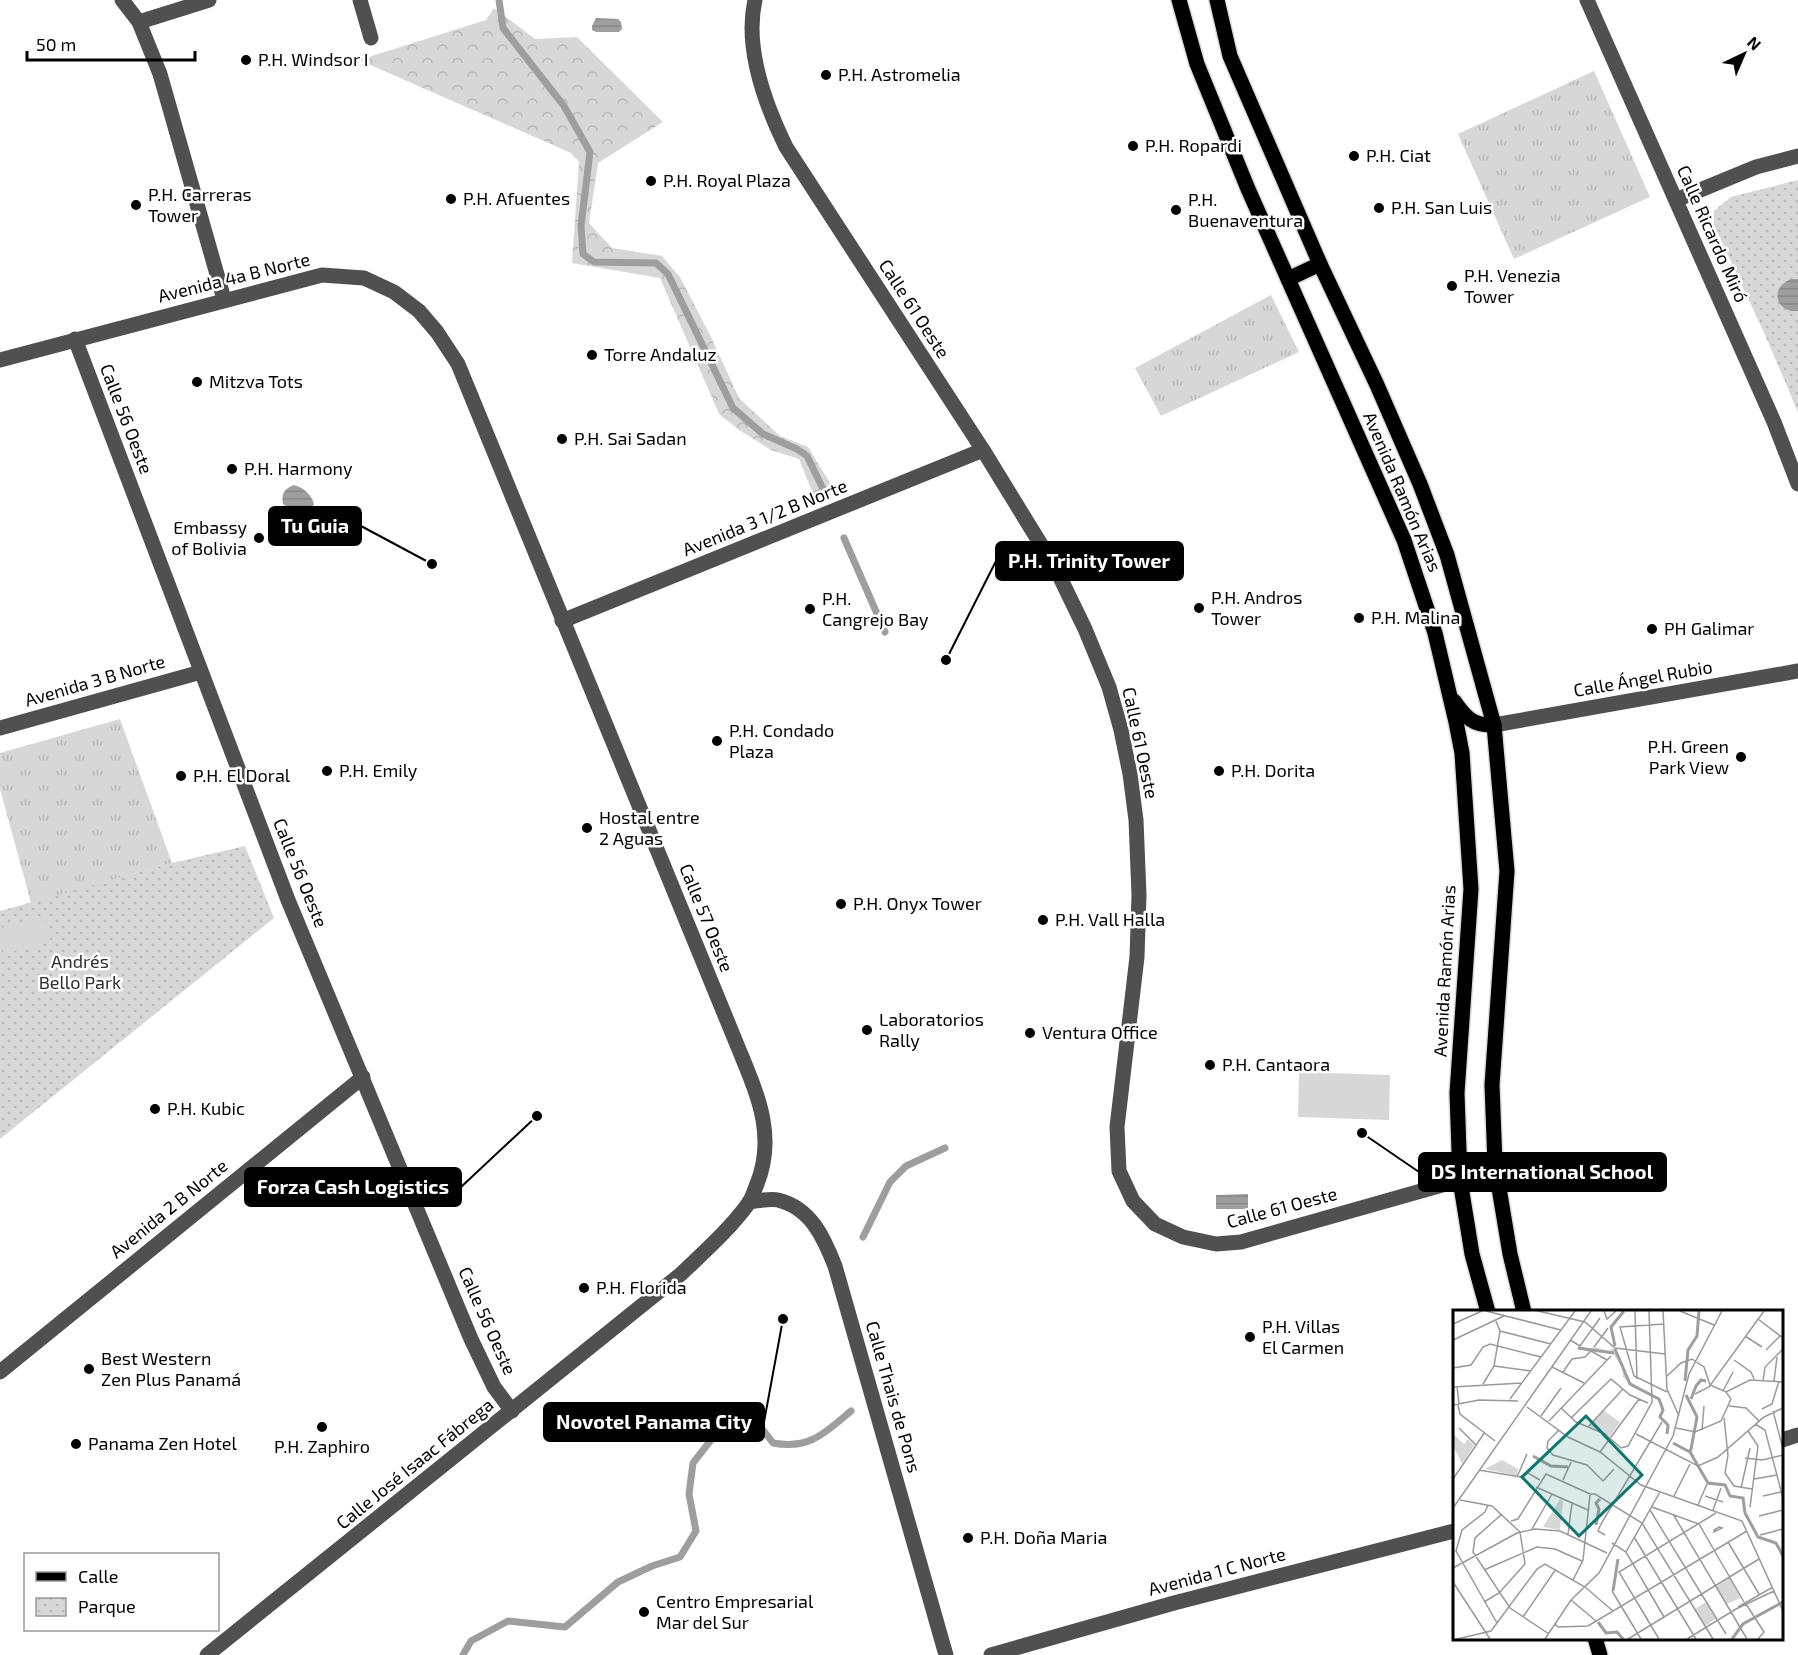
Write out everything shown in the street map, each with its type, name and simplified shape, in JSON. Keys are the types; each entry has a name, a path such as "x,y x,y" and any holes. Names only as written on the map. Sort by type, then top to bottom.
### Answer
{"main road":[{"name":"Avenida Ramón Arias","path":"1179,0 1197,64 1248,189 1404,540 1435,633 1462,753 1471,889 1457,1093 1461,1180 1472,1254 1488,1310"},
{"name":"Avenida Ramón Arias","path":"1217,0 1230,56 1320,264 1377,385 1420,484 1447,555 1494,725 1507,871 1492,1084 1495,1164 1510,1254 1524,1310"},
{"path":"1288,279 1320,264"},
{"path":"1449,693 1471,721 1482,725 1494,725"},
{"path":"1596,1640 1600,1655"}],"street":[{"path":"122,0 139,22 160,74 224,299"},
{"path":"139,22 209,0"},
{"path":"360,0 371,38"},
{"name":"Calle 61 Oeste","path":"755,0 751,16 752,49 772,118 786,147 983,450 1056,569 1085,629 1109,687 1130,774 1136,820 1139,895 1137,957 1117,1127 1119,1171 1133,1202 1155,1224 1183,1237 1216,1244 1241,1242 1461,1180"},
{"name":"Calle Ricardo Miró","path":"1587,0 1774,422 1798,484"},
{"path":"1676,200 1756,167 1798,156"},
{"name":"Avenida 4a B Norte","path":"0,360 224,299 322,275 364,278 394,292 419,311 437,332 458,364 562,621"},
{"name":"Calle 56 Oeste","path":"75,339 288,900 471,1339 494,1387 512,1411"},
{"name":"Avenida 3 1/2 B Norte","path":"562,621 983,450"},
{"name":"Calle 57 Oeste","path":"562,621 757,1094 766,1139 764,1167 750,1202"},
{"name":"Calle Ángel Rubio","path":"1494,725 1798,670"},
{"name":"Avenida 3 B Norte","path":"0,728 201,672"},
{"name":"Avenida 2 B Norte","path":"0,1372 363,1077"},
{"name":"Calle Thais de Pons","path":"750,1202 776,1199 801,1209 823,1236 835,1266 946,1655"},
{"name":"Calle José Isaac Fábrega","path":"207,1655 678,1277 750,1202"},
{"path":"1783,1440 1798,1436"},
{"name":"Avenida 1 C Norte","path":"991,1655 1174,1603 1453,1532"}],"green space":[{"path":"494,8 535,39 577,37 663,122 598,163 589,223 612,248 662,256 680,277 739,398 780,436 808,447 833,488 815,499 799,459 771,450 719,414 660,278 572,263 579,162 571,153 359,60 486,20"},
{"path":"1594,71 1650,197 1514,259 1458,134"},
{"path":"1798,180 1798,412 1714,225 1714,211 1731,197"},
{"path":"1271,295 1299,352 1161,416 1135,368"},
{"path":"120,719 172,863 31,903 0,789 0,753"},
{"name":"Andrés Bello Park","path":"245,846 274,918 0,1139 0,911 172,863"},
{"path":"45,917 51,941 4,954 0,942 0,928"},
{"path":"1299,1072 1390,1075 1389,1120 1298,1117"}],"shaded area":[{"path":"596,18 618,19 622,29 619,32 596,32 592,30 592,26"},
{"path":"1792,279 1798,279 1798,311 1784,308 1778,298 1780,287"},
{"path":"294,485 307,492 313,500 314,504 307,515 300,516 283,504 284,492"},
{"path":"1248,1194 1248,1209 1216,1209 1216,1195"}],"waterway":[{"path":"499,0 503,28 564,106 590,152 581,226 583,254 594,262 656,263 668,274 733,408 763,434 807,456 825,493"},
{"path":"844,538 885,632"},
{"path":"863,1237 890,1182 906,1166 945,1148"},
{"path":"463,1655 471,1641 508,1621 565,1627 618,1582 652,1566 680,1557 696,1531 689,1494 693,1463 729,1417 743,1410 754,1418 773,1443 786,1445 807,1442 816,1438 851,1411"}],"place":[{"name":"P.H. Windsor I","path":"246,60"},
{"name":"P.H. Astromelia","path":"826,75"},
{"name":"P.H. Ropardi","path":"1133,146"},
{"name":"P.H. Ciat","path":"1354,156"},
{"name":"P.H. Royal Plaza","path":"651,181"},
{"name":"P.H. Afuentes","path":"451,199"},
{"name":"P.H. Carreras Tower","path":"136,205"},
{"name":"P.H. San Luis","path":"1379,208"},
{"name":"P.H. Buenaventura","path":"1176,210"},
{"name":"P.H. Venezia Tower","path":"1452,286"},
{"name":"Torre Andaluz","path":"592,355"},
{"name":"Mitzva Tots","path":"197,382"},
{"name":"P.H. Sai Sadan","path":"562,439"},
{"name":"P.H. Harmony","path":"232,469"},
{"name":"Embassy of Bolivia","path":"259,538"},
{"name":"Tu Guia","path":"432,564"},
{"name":"P.H. Andros Tower","path":"1199,608"},
{"name":"P.H. Cangrejo Bay","path":"810,609"},
{"name":"P.H. Malina","path":"1359,618"},
{"name":"PH Galimar","path":"1652,629"},
{"name":"P.H. Trinity Tower","path":"946,660"},
{"name":"P.H. Condado Plaza","path":"717,741"},
{"name":"P.H. Green Park View","path":"1741,757"},
{"name":"P.H. Emily","path":"327,771"},
{"name":"P.H. Dorita","path":"1219,771"},
{"name":"P.H. El Doral","path":"181,776"},
{"name":"Hostal entre 2 Aguas","path":"587,828"},
{"name":"P.H. Onyx Tower","path":"841,904"},
{"name":"P.H. Vall Halla","path":"1043,920"},
{"name":"Laboratorios Rally","path":"867,1030"},
{"name":"Ventura Office","path":"1030,1033"},
{"name":"P.H. Cantaora","path":"1210,1065"},
{"name":"P.H. Kubic","path":"155,1109"},
{"name":"Forza Cash Logistics","path":"537,1116"},
{"name":"DS International School","path":"1362,1133"},
{"name":"P.H. Florida","path":"584,1288"},
{"name":"Novotel Panama City","path":"783,1319"},
{"name":"P.H. Villas El Carmen","path":"1250,1337"},
{"name":"Best Western Zen Plus Panamá","path":"89,1369"},
{"name":"P.H. Zaphiro","path":"322,1427"},
{"name":"Panama Zen Hotel","path":"76,1444"},
{"name":"P.H. Doña Maria","path":"968,1538"},
{"name":"Centro Empresarial Mar del Sur","path":"644,1612"}]}
